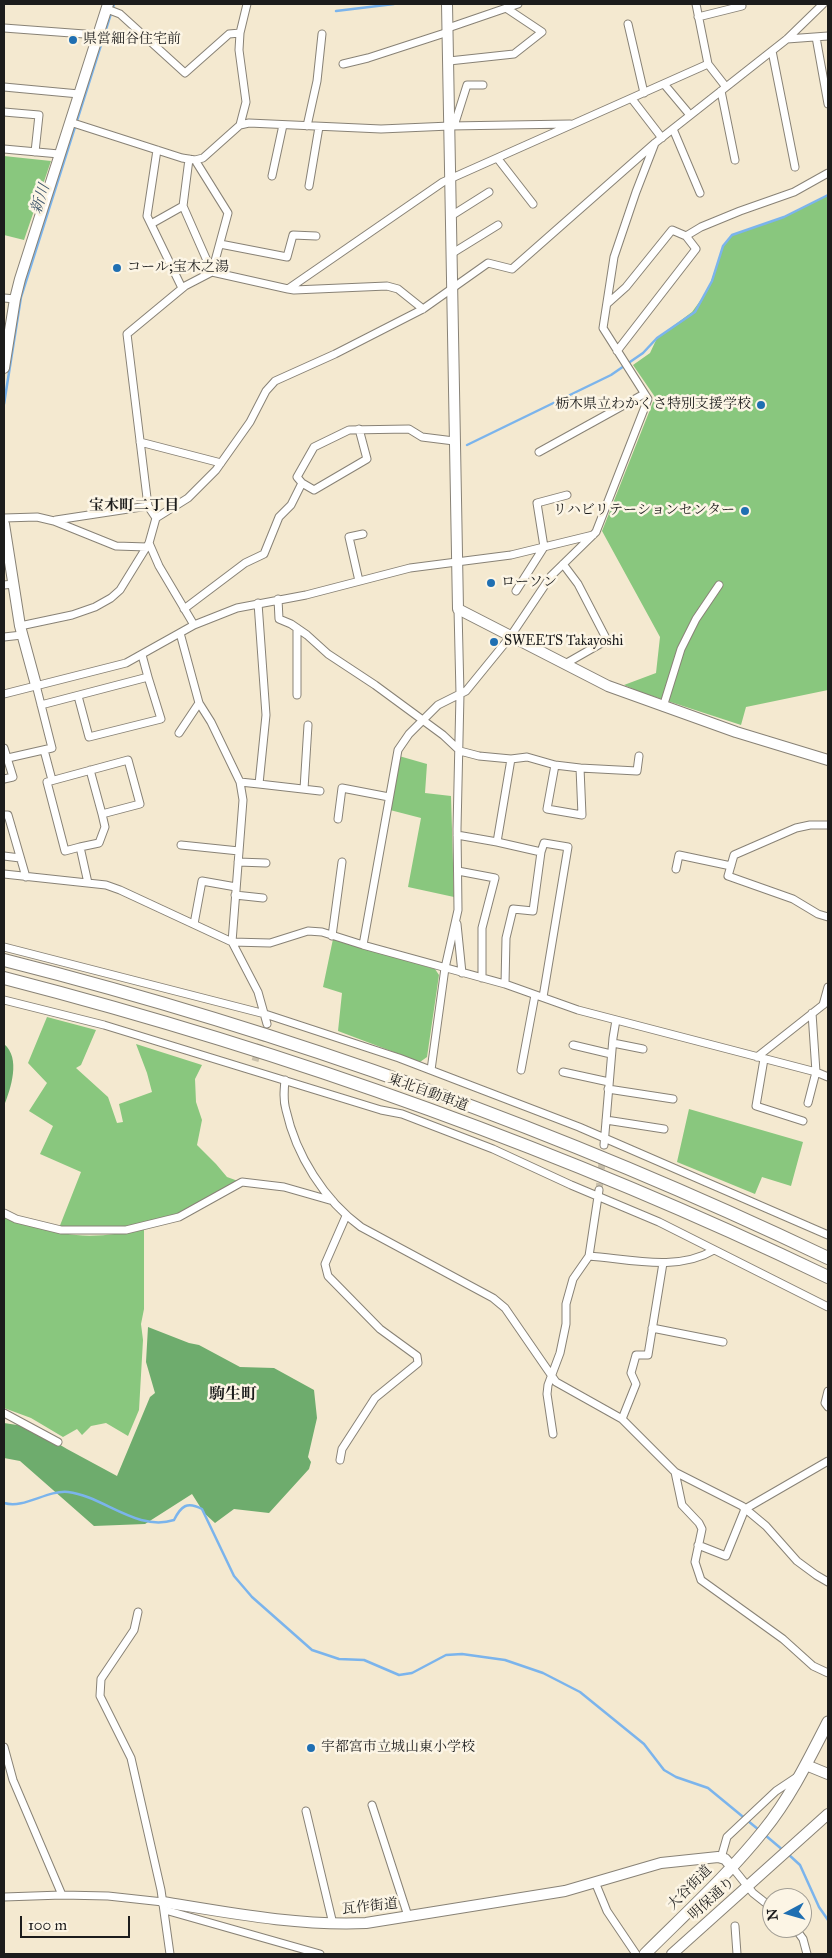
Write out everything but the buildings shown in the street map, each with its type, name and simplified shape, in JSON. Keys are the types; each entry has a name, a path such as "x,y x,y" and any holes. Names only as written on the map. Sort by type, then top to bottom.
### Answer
{"highway":[{"name":"東北自動車道","path":"4,960 188,1011 387,1075 594,1154 676,1188 828,1258"},
{"name":"東北自動車道","path":"4,978 177,1026 382,1092 588,1170 754,1242 828,1277"}],"main road":[{"path":"804,1769 828,1722"},
{"name":"大谷街道","path":"645,1954 732,1867 755,1841 765,1829 804,1769"}],"street":[{"path":"240,125 246,102 240,33 247,4"},
{"path":"431,1070 445,968 458,910 457,835 460,694 451,288 452,126 447,4"},
{"path":"343,64 368,58 518,4"},
{"path":"696,4 708,64 724,89 736,160"},
{"path":"698,18 742,6 741,4"},
{"path":"4,637 95,607 111,598 120,590 148,545 156,518 188,498 221,463 250,422 266,391 275,381 335,354 423,308 488,263 512,269 655,143 787,39 823,4"},
{"path":"4,368 6,344 15,299 33,235 107,6 120,14 185,73 229,34 240,33"},
{"path":"448,61 514,54 542,32 506,8"},
{"path":"628,24 644,94"},
{"path":"4,28 98,35"},
{"path":"307,126 317,80 322,34"},
{"path":"787,39 828,36"},
{"path":"816,37 828,104"},
{"path":"772,51 795,168"},
{"path":"288,288 443,182 708,64"},
{"path":"664,84 690,115"},
{"path":"452,126 467,85 484,85"},
{"path":"4,87 79,94"},
{"path":"632,99 662,138"},
{"path":"4,112 39,115 35,152"},
{"path":"70,122 192,160 203,158 240,125 249,123 381,129 573,124"},
{"path":"272,176 283,125"},
{"path":"309,186 320,127"},
{"path":"673,129 700,193"},
{"path":"363,945 398,750 409,734 438,705 466,690 510,637 551,576 596,532 648,399 603,328 614,257 655,143"},
{"path":"4,149 59,154"},
{"path":"157,150 147,216 182,288"},
{"path":"498,159 533,204"},
{"path":"192,160 183,206 212,272"},
{"path":"192,160 228,213 212,272"},
{"path":"686,236 701,227 740,211 794,192 828,173"},
{"path":"451,216 489,192"},
{"path":"151,224 183,206"},
{"path":"451,254 498,226"},
{"path":"607,305 626,286 672,230 686,236 696,249 617,351"},
{"path":"220,244 287,257 293,235 316,236"},
{"path":"156,518 148,506 127,334 182,288 212,272 294,290 387,286 398,289 423,308"},
{"path":"4,298 15,299"},
{"path":"539,452 644,394"},
{"path":"359,429 367,459 314,490 296,477 314,446 349,430 359,429 409,429 422,437 454,441"},
{"path":"140,442 221,463"},
{"path":"184,609 245,563 264,554 279,517 292,505 302,483"},
{"path":"516,591 544,547 537,503 567,495"},
{"path":"54,521 148,506"},
{"path":"4,518 37,517 54,521 116,546 148,545"},
{"path":"4,524 8,584 52,748 8,758"},
{"path":"359,581 349,537 363,534"},
{"path":"4,694 126,663 194,625 237,608 306,595 410,568 512,555 593,535"},
{"path":"148,545 194,625"},
{"path":"563,564 578,584 607,640 565,664"},
{"path":"664,706 681,649 696,619 719,585"},
{"path":"278,600 279,618 297,628 328,654 375,685 443,735 460,751 479,756 511,759 526,757 555,765 580,768 637,771 639,756"},
{"path":"258,603 266,715 259,784"},
{"path":"458,609 608,686 828,760"},
{"path":"297,628 297,695"},
{"path":"180,633 199,703 211,722 240,782 243,800 232,942 258,992 267,1024"},
{"path":"78,696 89,738 161,719 142,654"},
{"path":"41,705 148,677"},
{"path":"179,733 199,703"},
{"path":"304,789 308,726"},
{"path":"4,746 12,777 4,779"},
{"path":"44,750 52,780"},
{"path":"497,842 511,759"},
{"path":"90,770 105,827 99,842 65,851 47,782 52,780 90,770 128,760 140,804 102,814"},
{"path":"555,765 547,809 582,815 580,768"},
{"path":"240,782 320,791"},
{"path":"338,819 342,788 389,797"},
{"path":"4,815 8,815 26,877"},
{"path":"828,825 796,828 734,855 728,876 793,899 818,914 828,917"},
{"path":"457,835 541,852"},
{"path":"504,984 506,938 513,909 533,911 541,852 544,843 568,847 543,997"},
{"path":"181,845 239,851"},
{"path":"80,847 88,883"},
{"path":"676,869 679,855 731,866"},
{"path":"4,856 20,858"},
{"path":"238,862 266,863"},
{"path":"332,936 342,862"},
{"path":"458,871 495,878 482,928 482,978"},
{"path":"4,874 106,885 232,942 270,943 308,931 332,936 504,984 578,1010 816,1072 828,1077"},
{"path":"194,924 202,881 236,887"},
{"path":"235,896 264,898"},
{"path":"456,918 462,972"},
{"path":"4,946 265,1014 431,1070 828,1235"},
{"path":"803,1121 756,1106 761,1058 826,1003 828,987"},
{"path":"521,1070 535,995"},
{"path":"4,1000 104,1025 381,1110 402,1114 493,1149 598,1193 828,1307"},
{"path":"808,1103 816,1072 812,1013"},
{"path":"604,1141 616,1020"},
{"path":"613,1042 643,1049"},
{"path":"573,1045 612,1054"},
{"path":"252,1070 255,1061"},
{"path":"562,1072 609,1085 673,1099"},
{"path":"285,1080 285,1109 306,1166 346,1216 361,1227 494,1298 505,1308 556,1382 622,1419 675,1472 745,1509 766,1526 797,1561 828,1582"},
{"path":"606,1120 664,1128"},
{"path":"4,1213 16,1219 61,1230 126,1230 179,1217 242,1182 284,1187 334,1202"},
{"path":"553,1434 547,1394 548,1385 560,1354 566,1324 566,1304 573,1279 588,1256 598,1193"},
{"path":"340,1460 342,1448 375,1398 418,1363 417,1356 380,1328 328,1276 325,1264 346,1216"},
{"path":"588,1256 663,1263 703,1257 714,1250"},
{"path":"622,1419 636,1384 631,1373 636,1355 648,1355 663,1263"},
{"path":"652,1328 723,1342"},
{"path":"828,1391 825,1403 828,1407"},
{"path":"4,1413 58,1442"},
{"path":"698,1545 726,1556 745,1509 828,1461"},
{"path":"675,1472 682,1505 699,1523 702,1529 695,1562 701,1580 783,1639 813,1666 828,1673"},
{"path":"138,1612 134,1630 101,1678 100,1696 131,1758 164,1906 170,1954"},
{"path":"4,1747 13,1780 62,1895"},
{"path":"762,1899 748,1886 725,1859 721,1858 727,1837 776,1791 804,1769 828,1774"},
{"path":"372,1805 408,1916"},
{"path":"306,1811 333,1924"},
{"name":"明保通り","path":"672,1954 828,1814"},
{"name":"瓦作街道","path":"4,1898 62,1895 108,1896 164,1906 300,1923 366,1923 566,1891 661,1864 721,1858"},
{"path":"595,1882 607,1911 636,1954"},
{"path":"164,1906 320,1954"},
{"path":"735,1926 737,1954"},
{"path":"803,1938 807,1954"}],"green space":[{"path":"4,156 51,161 24,240 4,235"},
{"path":"828,195 828,690 746,707 741,725 624,685 656,673 660,637 602,531 655,397 633,365 650,353 657,338 692,312 708,290 723,246 732,235 784,217"},
{"path":"399,756 427,764 425,793 451,796 454,897 408,887 421,818 390,810"},
{"path":"333,939 435,969 439,975 427,1057 420,1062 338,1031 342,993 323,987"},
{"path":"47,1017 96,1030 81,1065 76,1068 108,1097 117,1123 123,1122 119,1104 152,1092 136,1044 202,1065 195,1079 196,1102 202,1120 197,1145 227,1177 238,1181 172,1219 137,1226 59,1228 81,1172 40,1154 53,1126 29,1111 47,1083 28,1063"},
{"path":"4,1044 12,1057 13,1074 4,1106"},
{"path":"689,1109 803,1142 791,1186 762,1177 755,1194 677,1162"},
{"path":"4,1214 48,1229 73,1235 104,1235 144,1229 144,1309 141,1324 143,1340 139,1410 128,1436 106,1423 91,1426 82,1435 77,1429 63,1437 31,1418 4,1408"},
{"path":"148,1327 199,1345 240,1367 274,1368 314,1390 317,1418 308,1457 311,1462 309,1469 269,1513 234,1509 215,1523 204,1513 192,1494 145,1524 94,1526 20,1461 4,1458 4,1423 30,1427 117,1476 150,1397 155,1393 146,1362"}],"waterway":[{"name":"新川","path":"4,404 21,297 114,4"},
{"path":"336,11 394,4"},
{"path":"467,445 611,375 643,353 657,338 695,312 712,281 723,246 732,235 784,217 828,195"},
{"path":"4,1503 20,1504 52,1494 68,1492 81,1495 133,1517 160,1522 174,1520 179,1511 188,1505 202,1509 234,1576 252,1597 312,1650 339,1659 364,1660 399,1675 412,1673 446,1655 462,1654 505,1660 543,1673 580,1692 644,1744 664,1770 676,1777 708,1788 759,1830"},
{"path":"765,1835 784,1851"},
{"path":"788,1854 800,1865 819,1907 828,1920"}],"tunnel":[{"path":"255,1061 264,1032"},
{"path":"599,1190 604,1145"}],"place":[{"name":"県営細谷住宅前","path":"73,40"},
{"name":"コール;宝木之湯","path":"117,268"},
{"name":"栃木県立わかくさ特別支援学校","path":"761,405"},
{"name":"リハビリテーションセンター","path":"745,511"},
{"name":"ローソン","path":"491,583"},
{"name":"SWEETS Takayoshi","path":"494,642"},
{"name":"宇都宮市立城山東小学校","path":"311,1748"}],"district":[{"name":"宝木町二丁目","path":"134,506"},
{"name":"駒生町","path":"233,1395"}]}
